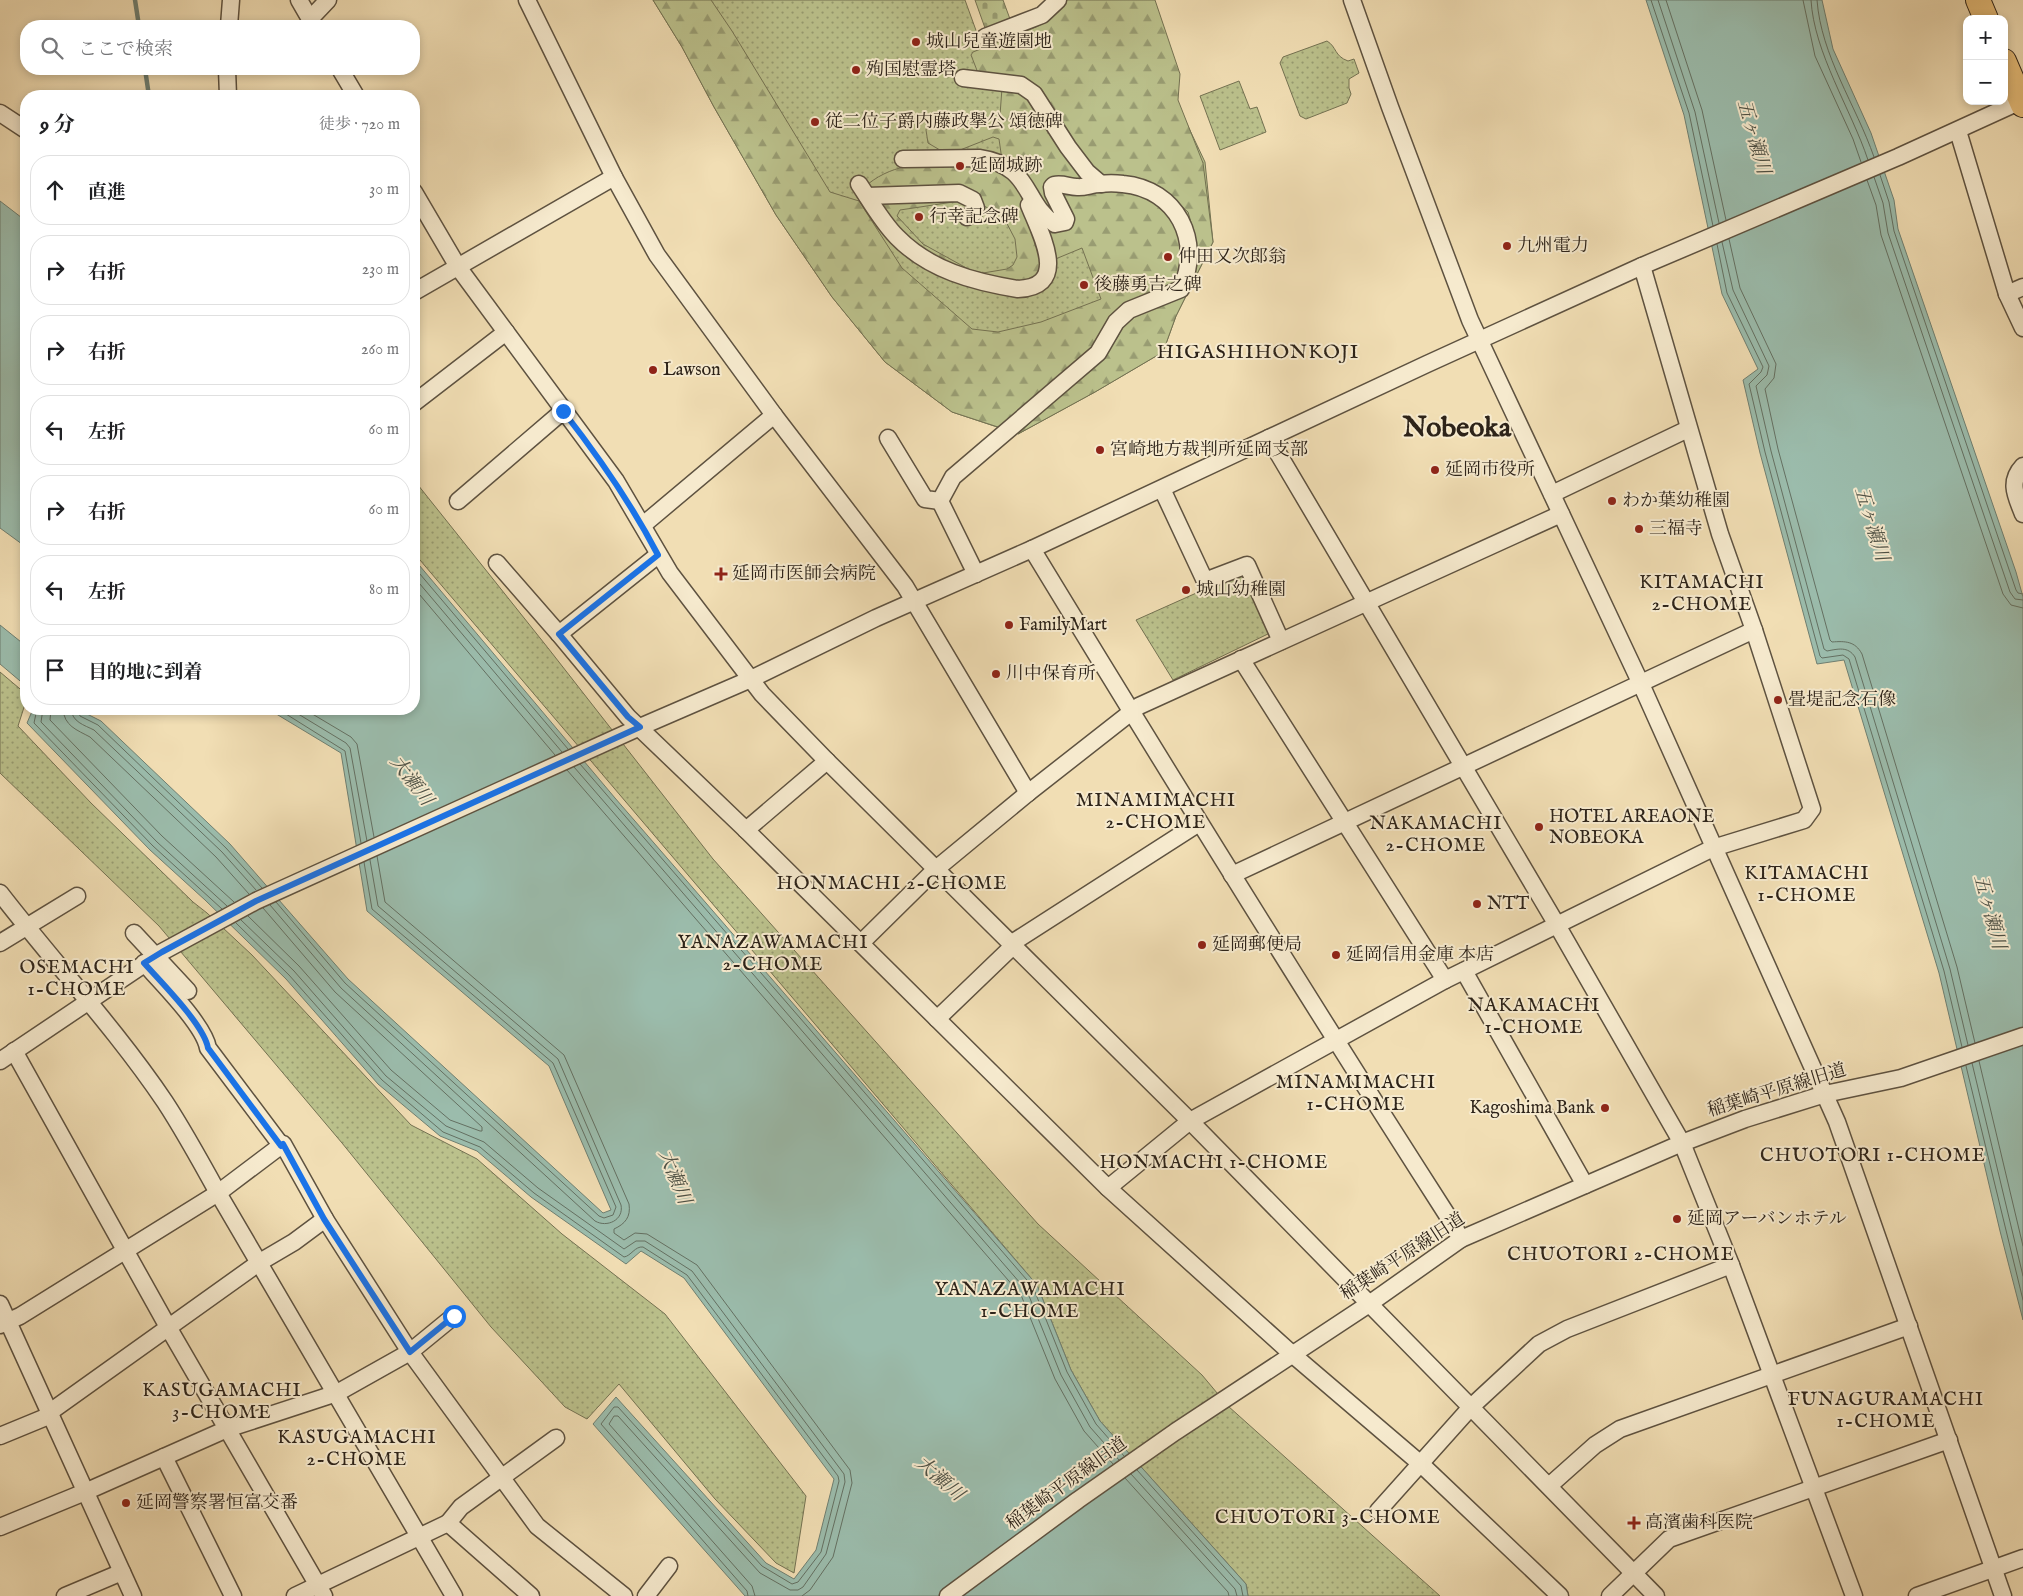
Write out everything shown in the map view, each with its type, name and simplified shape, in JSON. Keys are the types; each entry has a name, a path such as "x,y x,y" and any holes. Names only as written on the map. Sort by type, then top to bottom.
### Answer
{"highway":[{"path":"1978,0 1984,15"},
{"path":"2008,70 2022,102"}],"street":[{"path":"229,20 231,0"},
{"path":"299,0 310,20"},
{"path":"314,20 328,0"},
{"path":"528,0 614,177 657,255 774,414 900,578 924,615 1028,793"},
{"path":"986,37 1058,0"},
{"path":"1352,0 1457,289 1641,684 1825,1094 1909,1326 2003,1596"},
{"path":"227,75 228,90"},
{"path":"344,75 352,90"},
{"path":"963,78 1021,85 1034,94 1068,147 1087,172 1101,184"},
{"path":"321,1591 168,1328 126,1251 7,1056 154,957 256,901 640,727 752,679 914,601 1032,549 1642,266 2022,102"},
{"path":"0,113 20,126"},
{"path":"1958,131 2007,294 2023,328"},
{"path":"903,159 979,158 991,160 1008,167 1029,190 1046,218 1055,224 1065,222 1066,219 1052,193 1054,185 1061,184 1077,187 1125,184 1149,192 1162,199 1179,215 1189,241 1188,274 1181,289 1129,310 1116,322 1098,353 954,477 940,501"},
{"path":"967,217 974,213 976,208 973,200 959,193 863,190 896,237 933,265 980,281 1026,289 1043,281 1048,272 1048,253 1026,196 1012,170"},
{"path":"420,289 614,177"},
{"path":"420,202 458,267 611,475 643,525 658,555 762,694 827,762 1190,1121 1656,1596"},
{"path":"1108,1188 1190,1121 1445,980 1713,848 1804,820 1812,809 1754,630 1720,534 1642,266"},
{"path":"2007,294 2023,288"},
{"path":"420,398 506,332"},
{"path":"458,501 563,411"},
{"path":"643,525 774,414"},
{"path":"1552,494 1688,429"},
{"path":"888,438 925,498 940,501"},
{"path":"1269,438 1462,768 1557,925 1682,1143 1731,1265 1854,1596"},
{"path":"2023,466 2016,474 2014,489 2023,514"},
{"path":"1162,489 1205,581 1247,565 1281,641"},
{"path":"940,501 976,574"},
{"path":"860,943 936,869 1028,793 1140,706 1561,514"},
{"path":"1032,549 1199,823 1335,1042 1449,1218 1461,1240"},
{"path":"559,634 658,555"},
{"path":"497,563 559,634 622,711 746,830 1108,1188 1292,1354 1422,1464 1560,1596"},
{"path":"1232,875 1345,824 1754,630"},
{"path":"1242,659 1445,980"},
{"path":"746,830 827,762"},
{"path":"937,1019 1013,944 1199,823"},
{"path":"0,892 87,1002 104,1020 164,1101 192,1144 218,1193 337,1393 454,1596"},
{"path":"0,943 77,896"},
{"path":"134,933 154,957 188,991"},
{"path":"154,957 181,1006 207,1039 208,1048 281,1146 283,1144 324,1219 410,1352 501,1478 537,1526 624,1596"},
{"path":"1464,971 1585,1185"},
{"name":"稲葉崎平原線旧道","path":"948,1596 1078,1500 1250,1381 1369,1304 1461,1240 1682,1143 1745,1119 1825,1094 1901,1078 2023,1036"},
{"path":"4,1324 218,1193 281,1146"},
{"path":"0,1436 50,1414 260,1262 294,1242 324,1219"},
{"path":"1378,1511 1471,1408 1539,1344 1566,1328 1731,1265"},
{"path":"0,1304 4,1324 50,1414 133,1596"},
{"path":"0,1527 85,1492 227,1429 337,1393 410,1352 454,1316"},
{"path":"1549,1486 1595,1445 1620,1429 1909,1326"},
{"path":"296,1596 321,1591 448,1523 461,1507 556,1438"},
{"path":"1610,1596 1669,1539 1949,1440"},
{"path":"164,1457 233,1596"},
{"path":"448,1523 531,1596"},
{"path":"1917,1596 2023,1558"},
{"path":"646,1596 669,1566"},
{"path":"65,1596 122,1572"}],"green space":[{"path":"653,0 965,0 982,47 1046,22 1067,0 1177,103 1205,162 1213,242 1176,316 1163,352 1018,434 952,412 885,362 832,297 776,215 682,47"},
{"path":"653,0 711,0 732,31 830,192 859,201 902,268 972,329 998,332 1041,322 1101,299 1082,248 1053,260 1030,199 1055,228 1056,192 1109,190 1127,192 1144,196 1158,204 1170,216 1182,245 1183,252 1178,282 1097,342 1001,428 952,412 885,362 832,297 776,215 682,47"},
{"path":"975,0 1003,0 1010,19 985,28"},
{"path":"1067,0 1155,0 1180,74 1178,100 1203,163 1213,242 1176,316 1163,352 1018,434 1099,359 1117,338 1127,318 1182,297 1196,262 1195,236 1188,212 1168,194 1108,178 1093,170 1048,102 978,73 971,55 973,52 1046,22"},
{"path":"1327,41 1343,59 1348,61 1354,59 1359,73 1349,79 1351,94 1347,103 1306,119 1300,116 1280,63 1283,57"},
{"path":"1239,81 1250,109 1257,107 1266,132 1220,150 1200,96"},
{"path":"1002,88 1020,93 1030,100 1081,175 1079,180 1061,181 1057,221 1002,160 999,139 993,137 955,152 945,153 928,143 926,130 929,117 985,121 1000,115"},
{"path":"959,162 1007,171 1019,191 1043,249 1039,281 995,282 918,251 874,201 960,201 900,210 897,216 923,244 970,270 983,273 1007,269 1013,265 1017,257 1015,239 1003,216 984,206 975,196 876,196 868,184 889,172 911,165"},
{"path":"420,488 713,859 1038,1224 1202,1375 1228,1406 1440,1596 1248,1596 1246,1584 1100,1421 1071,1370 1037,1285 420,560"},
{"path":"1245,574 1272,632 1173,680 1136,620 1212,586"},
{"path":"0,672 20,689 20,715 22,715 18,726 91,803 193,902 252,955 411,1125 477,1159 562,1234 665,1314 806,1496 794,1573 776,1563 715,1499 619,1384 587,1419 565,1407 491,1327 342,1143 159,926 0,773"}],"water":[{"name":"五ヶ瀬川","path":"1646,0 1822,0 1833,49 1871,133 1894,200 1898,229 2016,572 2023,597 2023,1320 1939,973 1844,660 1817,664 1760,453 1743,380 1758,369 1722,294 1684,115"},
{"path":"0,201 20,216 20,543 0,528"},
{"name":"大瀬川","path":"420,566 615,798 1037,1285 1071,1370 1100,1421 1246,1584 1248,1596 745,1596 593,1424 616,1397 766,1563 794,1579 816,1550 834,1479 684,1278 641,1251 626,1264 531,1197 477,1151 440,1136 378,1084 286,979 205,900 150,850 27,723 30,715 89,715 101,721 230,844 348,979 603,1213 611,1210 549,1066 367,911 341,753 278,715 420,715"},
{"path":"0,625 20,641 20,681 0,664"}],"waterway":[{"path":"135,0 138,20"},
{"path":"146,75 148,90"}],"place":[{"name":"城山兒童遊園地","path":"916,42"},
{"name":"殉国慰霊塔","path":"856,70"},
{"name":"従二位子爵内藤政擧公 頌徳碑","path":"815,122"},
{"name":"延岡城跡","path":"960,166"},
{"name":"行幸記念碑","path":"919,217"},
{"name":"九州電力","path":"1507,246"},
{"name":"仲田又次郎翁","path":"1168,257"},
{"name":"後藤勇吉之碑","path":"1084,285"},
{"name":"Lawson","path":"653,370"},
{"name":"宮崎地方裁判所延岡支部","path":"1100,450"},
{"name":"延岡市役所","path":"1435,470"},
{"name":"わか葉幼稚園","path":"1612,501"},
{"name":"三福寺","path":"1639,529"},
{"name":"延岡市医師会病院","path":"721,574"},
{"name":"城山幼稚園","path":"1186,590"},
{"name":"FamilyMart","path":"1009,625"},
{"name":"川中保育所","path":"996,674"},
{"name":"畳堤記念石像","path":"1778,700"},
{"name":"HOTEL AREAONE NOBEOKA","path":"1539,827"},
{"name":"NTT","path":"1477,904"},
{"name":"延岡郵便局","path":"1202,945"},
{"name":"延岡信用金庫 本店","path":"1336,955"},
{"name":"Kagoshima Bank","path":"1605,1108"},
{"name":"延岡アーバンホテル","path":"1677,1219"},
{"name":"延岡警察署恒富交番","path":"126,1503"},
{"name":"高濱歯科医院","path":"1634,1523"}],"district":[{"name":"HIGASHIHONKOJI","path":"1258,352"},
{"name":"Nobeoka","path":"1457,428"},
{"name":"KITAMACHI 2-CHOME","path":"1702,594"},
{"name":"MINAMIMACHI 2-CHOME","path":"1156,812"},
{"name":"NAKAMACHI 2-CHOME","path":"1436,835"},
{"name":"HONMACHI 2-CHOME","path":"892,884"},
{"name":"KITAMACHI 1-CHOME","path":"1807,885"},
{"name":"YANAZAWAMACHI 2-CHOME","path":"773,954"},
{"name":"OSEMACHI 1-CHOME","path":"77,979"},
{"name":"NAKAMACHI 1-CHOME","path":"1534,1017"},
{"name":"MINAMIMACHI 1-CHOME","path":"1356,1094"},
{"name":"CHUOTORI 1-CHOME","path":"1873,1156"},
{"name":"HONMACHI 1-CHOME","path":"1214,1163"},
{"name":"CHUOTORI 2-CHOME","path":"1621,1255"},
{"name":"YANAZAWAMACHI 1-CHOME","path":"1030,1301"},
{"name":"KASUGAMACHI 3-CHOME","path":"222,1402"},
{"name":"FUNAGURAMACHI 1-CHOME","path":"1886,1411"},
{"name":"KASUGAMACHI 2-CHOME","path":"357,1449"},
{"name":"CHUOTORI 3-CHOME","path":"1328,1518"}],"route":[{"path":"454,1316 410,1352 324,1219 283,1144 281,1146 208,1048 207,1039 144,963 256,901 640,727 628,717 600,685 559,634 658,555 643,525 616,481 563,411"}]}
